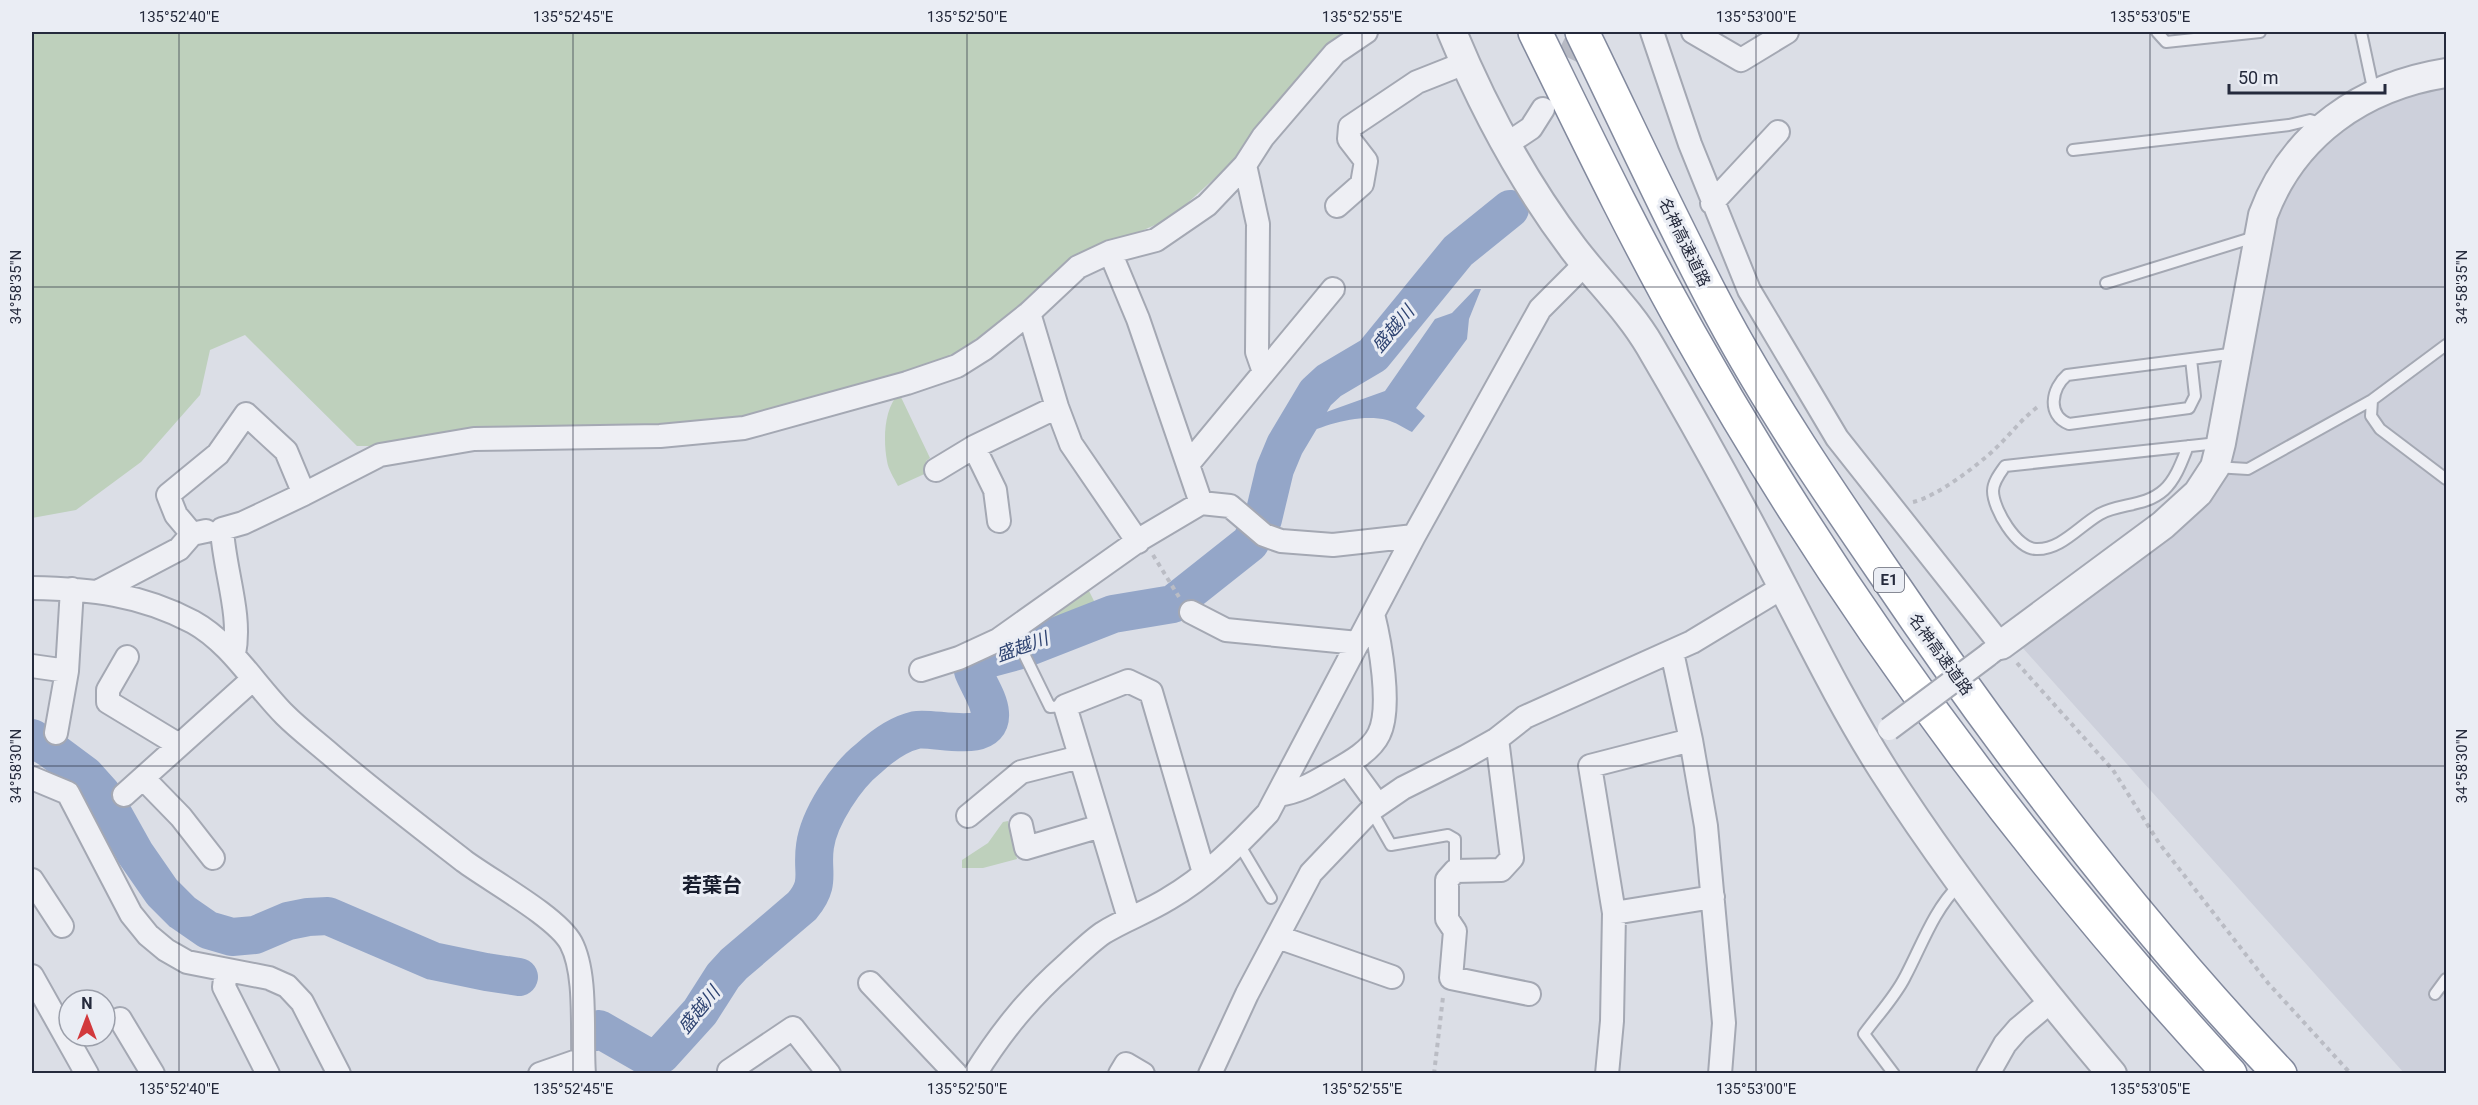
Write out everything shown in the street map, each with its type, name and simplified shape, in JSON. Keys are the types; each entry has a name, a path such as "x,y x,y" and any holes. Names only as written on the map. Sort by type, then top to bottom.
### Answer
{"highway":[{"name":"E1","path":"1535,32 1607,181 1691,336 1778,483 1908,680 2047,861 2152,990 2230,1074"},
{"name":"名神高速道路","path":"1582,32 1722,317 1810,464 1940,655 2073,831 2155,933 2280,1074"}],"street":[{"path":"99,591 179,549 192,534 243,523 380,455 474,439 660,436 744,428 957,366 984,349 1029,313 1078,267 1110,252 1156,240 1207,205 1245,165 1263,136 1335,53 1366,32"},
{"path":"1452,32 1465,63 1526,177 1586,264 1648,342 1717,464 1825,669 1879,737 1882,769 1960,883 2051,1001 2112,1074"},
{"path":"1652,32 1712,203 1749,290 1837,438 1892,507 1995,650"},
{"path":"1693,32 1741,60 1787,32"},
{"path":"1337,206 1362,184 1366,161 1349,139 1350,127 1417,82 1465,63"},
{"path":"1879,737 2186,507 2198,493 2218,455 2258,236 2271,192 2303,146 2325,124 2359,101 2374,94 2402,83 2446,73"},
{"path":"1507,144 1530,128 1543,109"},
{"path":"1712,203 1778,132"},
{"path":"1245,165 1258,224 1257,352 1264,372"},
{"path":"1110,252 1137,319 1201,502"},
{"path":"975,1074 1001,1034 1032,996 1102,934 1168,899 1204,873 1239,844 1268,813 1414,536 1540,309 1586,264"},
{"path":"1189,463 1333,289"},
{"path":"1029,313 1057,407 1071,444 1140,540"},
{"path":"936,470 974,447 1057,407"},
{"path":"192,534 176,515 168,495 218,454 246,414 286,452 304,494"},
{"path":"974,447 995,490 999,521"},
{"path":"921,670 959,658 998,640 1140,540 1201,502 1230,506 1258,530 1281,541 1333,545 1414,536"},
{"path":"222,529 223,551 238,636 234,654"},
{"path":"1210,1074 1246,994 1311,873 1374,808 1403,788 1497,739 1525,717 1672,652 1765,600 1783,587"},
{"path":"32,588 99,591 155,604 196,624 234,654 252,680 286,716 359,778 466,862 559,928 571,944 577,961 582,990 584,1066 540,1074"},
{"path":"56,733 67,670 72,589"},
{"path":"1191,612 1226,630 1358,643"},
{"path":"1278,795 1306,788 1348,764 1365,751 1379,734 1384,709 1382,657 1373,614"},
{"path":"1672,652 1706,826 1724,1023 1720,1074"},
{"path":"128,657 108,690 108,702 179,745"},
{"path":"32,666 67,670"},
{"path":"124,795 252,680"},
{"path":"1129,918 1065,706 1128,681 1151,692 1204,873"},
{"path":"1497,739 1512,858 1501,870 1455,871 1447,880 1447,919 1455,931 1451,978 1529,994"},
{"path":"1607,1074 1612,1021 1614,913 1590,766 1691,740"},
{"path":"968,816 1021,772 1080,758"},
{"path":"1348,764 1374,808"},
{"path":"32,778 68,793 131,914 148,935 166,950 187,962 269,978 287,986 302,1002 339,1074"},
{"path":"143,778 182,817 213,858"},
{"path":"1021,825 1026,848 1101,826"},
{"path":"32,880 62,926"},
{"path":"1614,913 1713,897"},
{"path":"1278,937 1392,976"},
{"path":"226,971 224,987 268,1074"},
{"path":"32,976 87,1074"},
{"path":"870,983 956,1074"},
{"path":"1988,1074 2012,1036 2051,1001"},
{"path":"120,1019 153,1074"},
{"path":"731,1074 729,1071 793,1028 829,1074"},
{"path":"1120,1074 1126,1064 1143,1074"}],"lane":[{"path":"2157,32 2166,42 2260,32"},
{"path":"2361,32 2374,94"},
{"path":"2073,150 2289,125 2310,120 2325,124"},
{"path":"2106,284 2258,236"},
{"path":"2188,446 2178,471 2165,489 2151,500 2102,513 2051,548 2024,547 1996,510 1993,489 1998,475 2005,466 2188,446 2218,455 2248,470 2372,400 2446,345"},
{"path":"2191,359 2195,396 2189,408 2069,424 2061,420 2055,411 2054,396 2058,383 2067,375 2237,353"},
{"path":"2372,400 2371,416 2380,429 2446,479"},
{"path":"1025,656 1050,707 1065,706"},
{"path":"1374,808 1391,845 1448,835 1455,839 1455,871"},
{"path":"1239,844 1271,898"},
{"path":"1894,1074 1864,1034 1905,979 1919,945 1948,896 1960,883"},
{"path":"2436,994 2446,979"}],"path":[{"path":"1892,507 1929,498 1995,450 2028,414 2054,396"},
{"path":"1140,540 1175,591"},
{"path":"1995,650 2113,770 2159,843 2261,974 2351,1074"},
{"path":"1434,1074 1444,992 1451,978"}],"shaded area":[{"path":"2446,83 2446,1073 2404,1073 2021,646 2201,507 2267,233 2286,185 2360,109"}],"green space":[{"path":"32,32 1353,32 1238,157 1171,218 1116,242 944,361 775,415 635,427 493,427 454,430 378,446 357,446 245,335 210,350 200,395 141,462 76,510 32,518"},
{"path":"899,393 930,458 926,461 931,471 898,486 888,464 885,434 890,407"},
{"path":"1087,587 1095,603 1085,611 1038,637 1000,649"},
{"path":"1008,821 1017,859 983,868 962,868 962,860 988,843 1003,822"}],"water":[{"path":"1475,289 1481,289 1469,319 1467,339 1416,408 1425,416 1412,432 1387,420 1364,418 1328,425 1296,438 1304,420 1385,391 1435,319 1452,313"}],"waterway":[{"name":"盛越川","path":"595,1032 599,1029 646,1056 654,1058 661,1055 700,1012 723,976 734,964 802,906 808,898 814,884 815,846 822,823 835,798 851,775 885,745 910,732 924,729 972,732 982,729 988,723 990,713 988,702 973,671 976,664 1021,650 1113,614 1173,604 1250,543 1263,519 1275,469 1285,445 1316,393 1329,381 1373,355 1458,251 1510,209"},
{"name":"盛越川","path":"1291,434 1304,429"},
{"path":"32,738 85,775 102,794 135,853 162,892 182,912 208,930 232,937 255,935 288,921 328,916 433,961 519,977"}],"tunnel":[{"path":"1553,87 1580,32"}],"district":[{"name":"若葉台","path":"712,885"}]}
